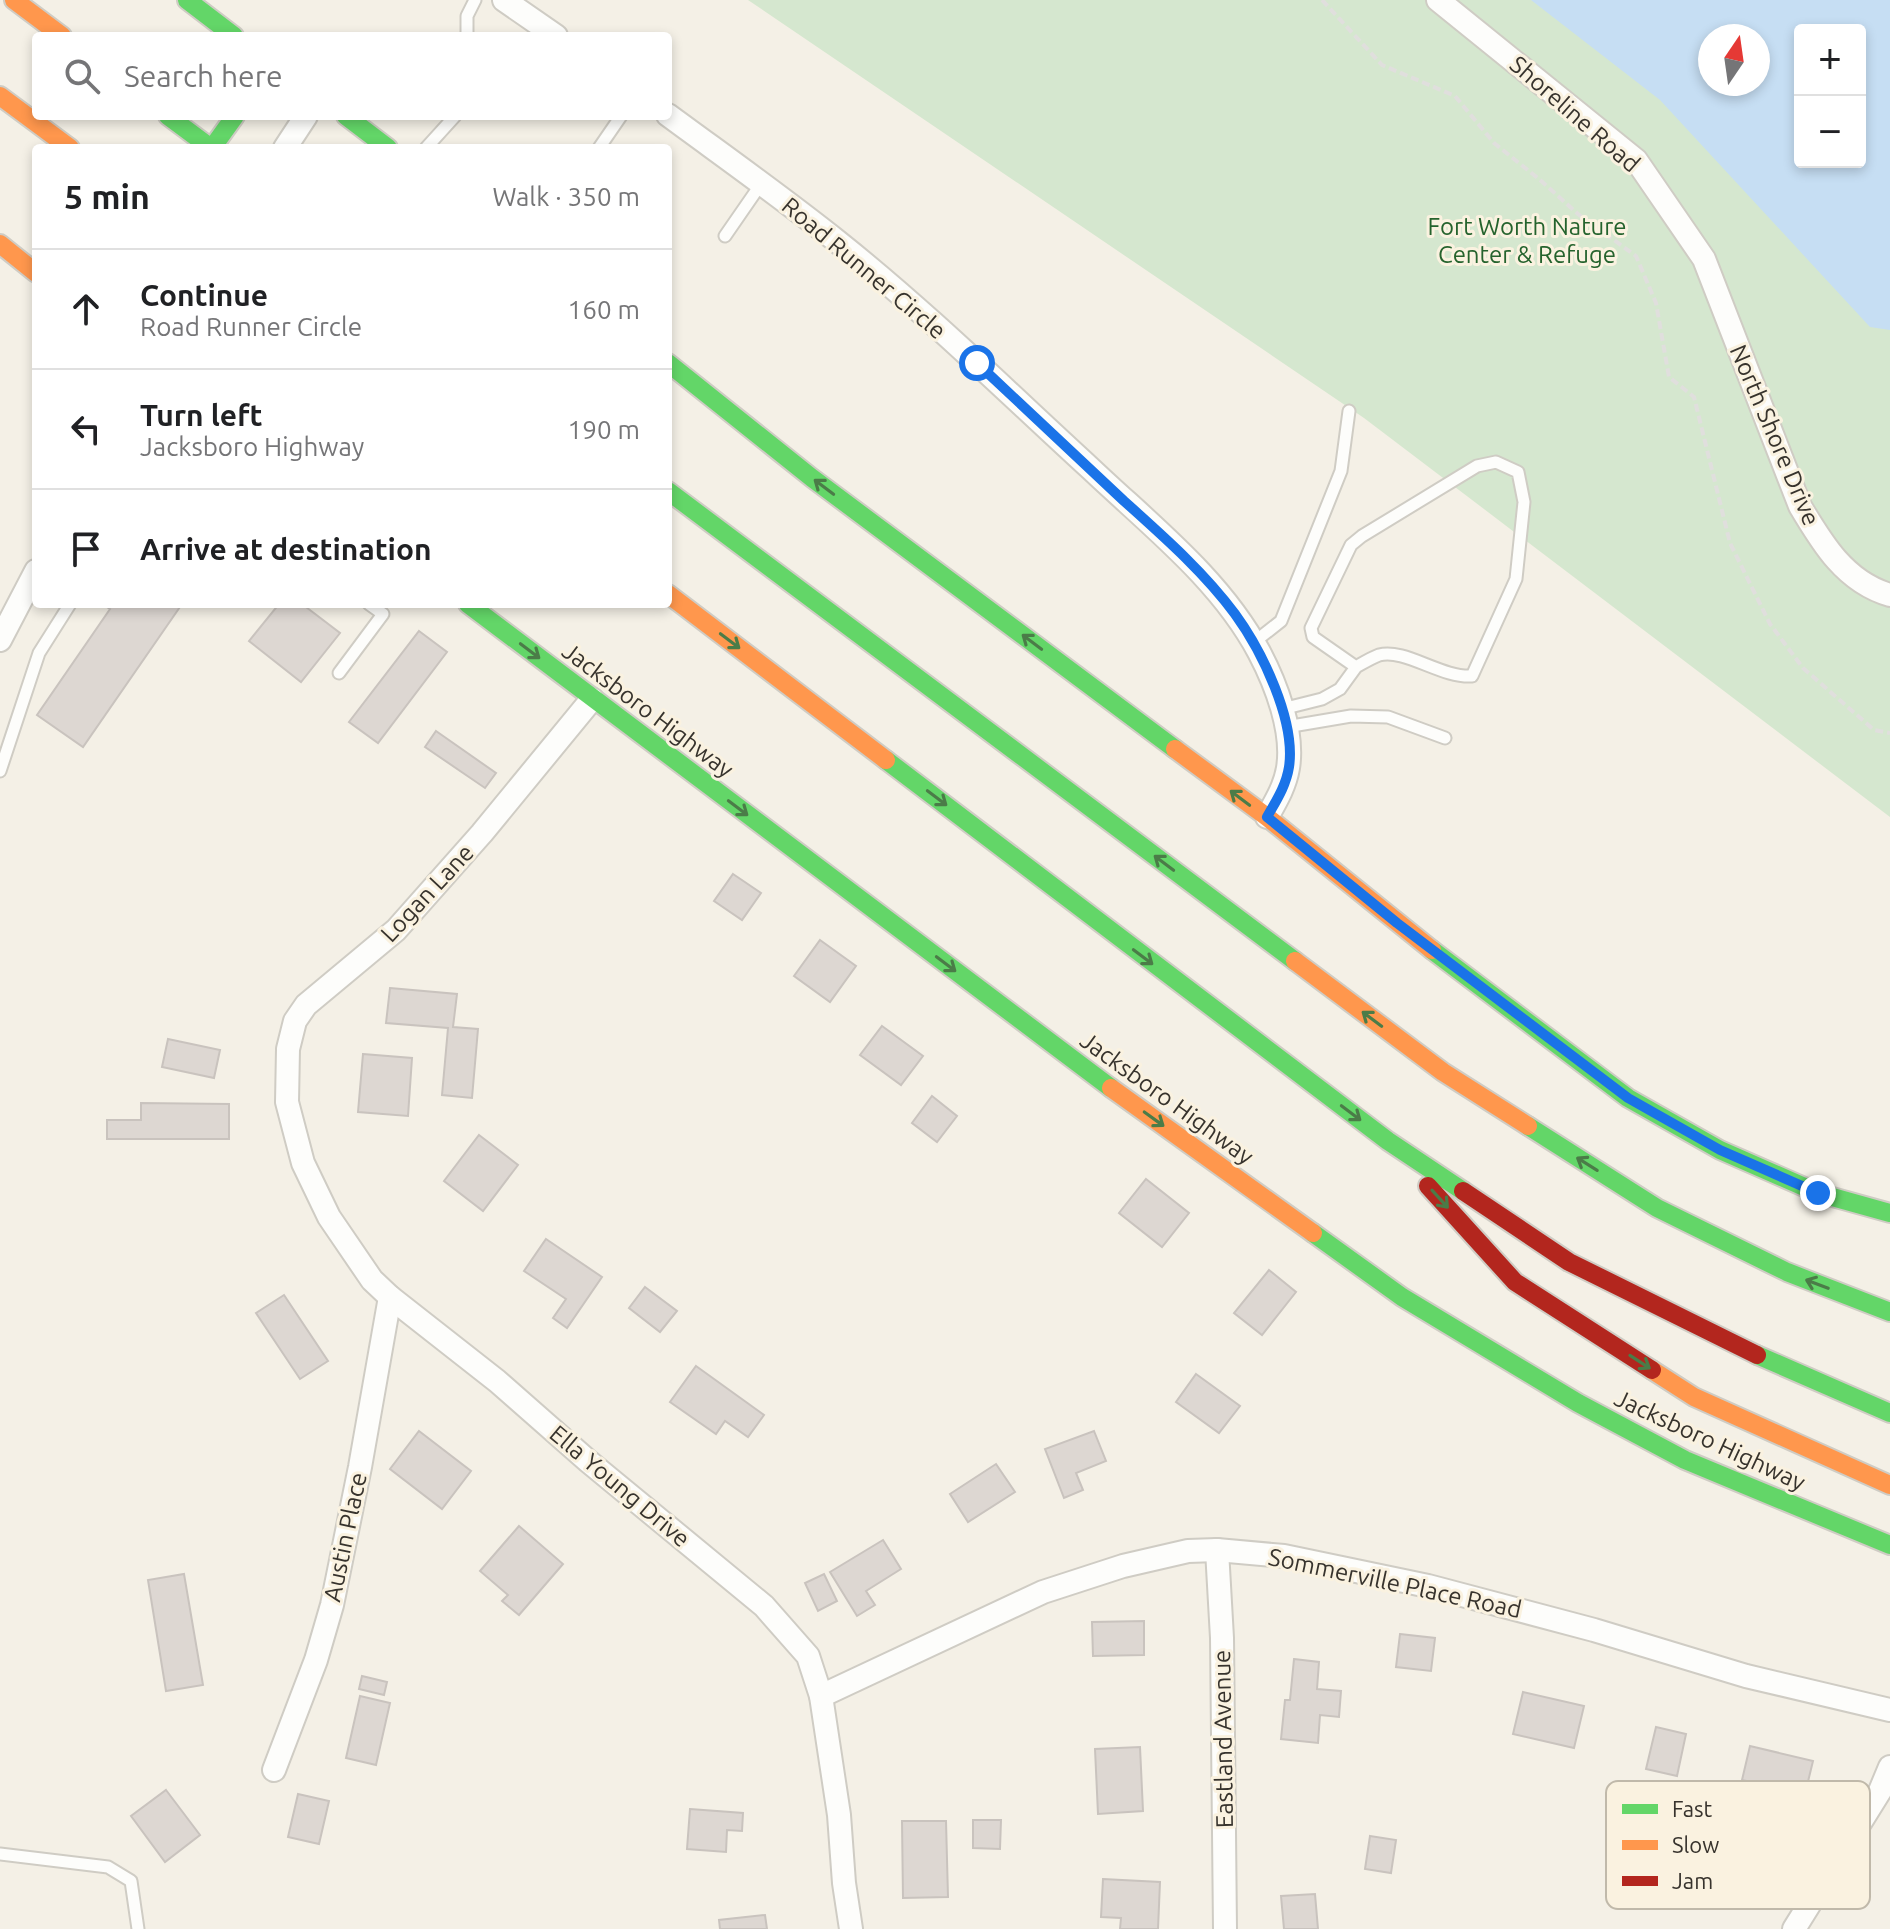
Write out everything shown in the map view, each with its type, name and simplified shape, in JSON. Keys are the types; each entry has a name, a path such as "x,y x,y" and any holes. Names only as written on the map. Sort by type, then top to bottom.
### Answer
{"main road":[{"path":"14,0 57,32"},
{"path":"187,0 227,32"},
{"path":"0,96 32,120"},
{"path":"32,120 65,144"},
{"path":"174,120 206,144"},
{"path":"215,144 232,120"},
{"path":"351,120 383,144"},
{"path":"0,244 32,270"},
{"path":"672,366 812,478 1267,817 1397,923 1628,1098 1720,1150 1818,1193 1890,1213"},
{"path":"672,494 1443,1072 1657,1208 1787,1272 1890,1312"},
{"path":"672,597 1388,1141 1569,1262 1717,1337 1890,1413"},
{"name":"Jacksboro Highway","path":"473,608 1133,1105 1402,1297 1578,1403 1685,1460 1890,1545"},
{"path":"1388,1141 1515,1282 1694,1397 1890,1485"}],"street":[{"path":"504,0 550,32"},
{"name":"Shoreline Road","path":"1438,0 1636,160 1695,245"},
{"name":"Road Runner Circle","path":"672,118 839,242 977,363 1210,584 1235,614 1253,643 1283,718 1289,766 1282,791 1267,817"},
{"path":"288,144 303,120"},
{"name":"North Shore Drive","path":"1695,245 1704,259 1800,506 1844,571 1890,595"},
{"path":"0,640 32,579"},
{"name":"Logan Lane","path":"286,1091 288,1049 295,1021 306,1005 396,930 482,833 592,699"},
{"name":"Ella Young Drive","path":"286,1091 303,1163 329,1217 372,1280 764,1606 808,1656 821,1696 839,1815 851,1929"},
{"name":"Austin Place","path":"274,1770 311,1674 332,1605 390,1297"},
{"name":"Sommerville Place Road","path":"821,1696 1043,1592 1136,1563 1188,1551 1217,1550 1284,1556 1428,1586 1594,1630 1746,1676 1890,1710"},
{"name":"Eastland Avenue","path":"1217,1550 1222,1638 1225,1929"},
{"path":"1870,1807 1890,1767"},
{"path":"1794,1929 1806,1909"}],"lane":[{"path":"467,32 467,16 475,0"},
{"path":"430,144 451,120"},
{"path":"602,144 618,120"},
{"path":"725,236 761,184"},
{"path":"1253,643 1281,621 1341,471 1349,411"},
{"path":"1283,718 1340,689 1356,667 1381,654 1401,656 1456,677 1472,676 1516,579 1524,502 1518,472 1496,462 1477,466 1351,545 1311,628 1313,637 1356,667"},
{"path":"0,771 39,653 67,608"},
{"path":"339,673 383,614 375,608"},
{"path":"1283,718 1388,717 1445,738"},
{"path":"0,1854 108,1867 131,1881 138,1929"}],"path":[{"path":"1322,0 1382,65 1455,96 1494,143 1578,214 1636,256 1656,303 1669,377 1694,397 1730,543 1770,624 1803,668 1874,730 1890,733"}],"green space":[{"name":"Fort Worth Nature Center & Refuge","path":"748,0 1890,0 1890,817 1364,418"}],"water":[{"path":"1531,0 1890,0 1890,330 1870,327 1660,100"}],"building":[{"path":"179,608 83,747 37,715 110,609"},
{"path":"276,608 307,608 340,633 301,682 249,641"},
{"path":"419,631 447,652 378,743 349,722"},
{"path":"436,731 496,773 485,788 425,747"},
{"path":"733,874 761,893 742,920 714,901"},
{"path":"820,940 856,966 830,1002 794,976"},
{"path":"390,988 457,994 453,1027 478,1029 472,1098 442,1095 448,1028 386,1023"},
{"path":"882,1026 923,1056 901,1085 860,1055"},
{"path":"168,1039 220,1050 214,1078 162,1067"},
{"path":"363,1054 412,1058 408,1116 358,1112"},
{"path":"932,1096 957,1116 937,1142 912,1123"},
{"path":"141,1103 229,1104 229,1139 107,1139 107,1120 141,1120"},
{"path":"479,1135 518,1165 483,1211 444,1181"},
{"path":"1146,1179 1189,1213 1162,1247 1119,1213"},
{"path":"546,1239 602,1277 567,1328 553,1318 566,1299 524,1271"},
{"path":"1269,1270 1296,1292 1262,1335 1234,1313"},
{"path":"645,1287 677,1311 660,1332 629,1308"},
{"path":"284,1295 328,1361 300,1379 256,1313"},
{"path":"696,1366 764,1415 748,1437 725,1421 716,1434 670,1402"},
{"path":"1196,1374 1240,1406 1219,1433 1176,1402"},
{"path":"419,1431 471,1471 442,1509 390,1469"},
{"path":"1094,1431 1106,1461 1076,1473 1083,1490 1064,1498 1045,1449"},
{"path":"996,1464 1015,1492 968,1522 950,1494"},
{"path":"519,1526 563,1564 519,1615 502,1601 508,1595 480,1571"},
{"path":"883,1540 901,1569 866,1591 875,1605 857,1616 830,1572"},
{"path":"184,1574 203,1685 166,1691 148,1580"},
{"path":"824,1574 837,1601 818,1611 805,1583"},
{"path":"1144,1621 1144,1655 1093,1656 1092,1622"},
{"path":"1400,1634 1435,1638 1431,1671 1396,1667"},
{"path":"1294,1659 1319,1662 1317,1689 1341,1691 1339,1717 1320,1715 1318,1743 1281,1739 1285,1700 1290,1700"},
{"path":"362,1676 387,1682 384,1695 359,1689"},
{"path":"1523,1692 1584,1706 1574,1748 1513,1734"},
{"path":"360,1696 390,1703 376,1765 346,1758"},
{"path":"1656,1727 1686,1734 1677,1776 1646,1769"},
{"path":"1750,1746 1813,1761 1808,1781 1742,1780"},
{"path":"1140,1747 1143,1811 1098,1814 1095,1749"},
{"path":"166,1790 200,1835 165,1862 131,1816"},
{"path":"298,1794 329,1801 319,1844 288,1837"},
{"path":"690,1809 743,1813 742,1831 727,1830 726,1852 687,1849"},
{"path":"973,1820 1001,1820 1000,1849 973,1848"},
{"path":"902,1821 946,1821 948,1897 903,1898"},
{"path":"1370,1836 1396,1840 1391,1873 1365,1869"},
{"path":"1103,1879 1160,1882 1158,1929 1120,1929 1121,1918 1101,1917"},
{"path":"1315,1894 1318,1929 1284,1929 1281,1896"},
{"path":"765,1915 767,1929 720,1929 719,1920"}],"traffic: fast":[{"path":"187,0 229,32"},
{"path":"173,120 206,144"},
{"path":"215,144 232,120"},
{"path":"351,120 383,144"},
{"path":"672,366 812,478 1175,749"},
{"path":"672,494 1295,961"},
{"path":"473,608 1111,1088"},
{"path":"886,760 1388,1141 1463,1191"},
{"path":"1432,950 1628,1098 1720,1150 1818,1193 1890,1213"},
{"path":"1528,1126 1657,1208 1787,1272 1890,1312"},
{"path":"1313,1233 1402,1297 1578,1403 1685,1460 1890,1545"},
{"path":"1757,1355 1890,1413"}],"traffic: slow":[{"path":"14,0 57,32"},
{"path":"0,96 32,120"},
{"path":"32,120 65,144"},
{"path":"0,244 32,270"},
{"path":"672,597 886,760"},
{"path":"1175,749 1267,817 1432,950"},
{"path":"1295,961 1443,1072 1528,1126"},
{"path":"1111,1088 1313,1233"},
{"path":"1652,1370 1694,1397 1890,1485"}],"traffic: jam":[{"path":"1428,1186 1515,1282 1652,1370"},
{"path":"1463,1191 1569,1262 1757,1355"}],"route":[{"path":"977,363 1179,551 1235,614 1259,652 1284,718 1289,743 1289,766 1282,791 1267,817 1397,923 1628,1098 1720,1150 1818,1193"}]}
